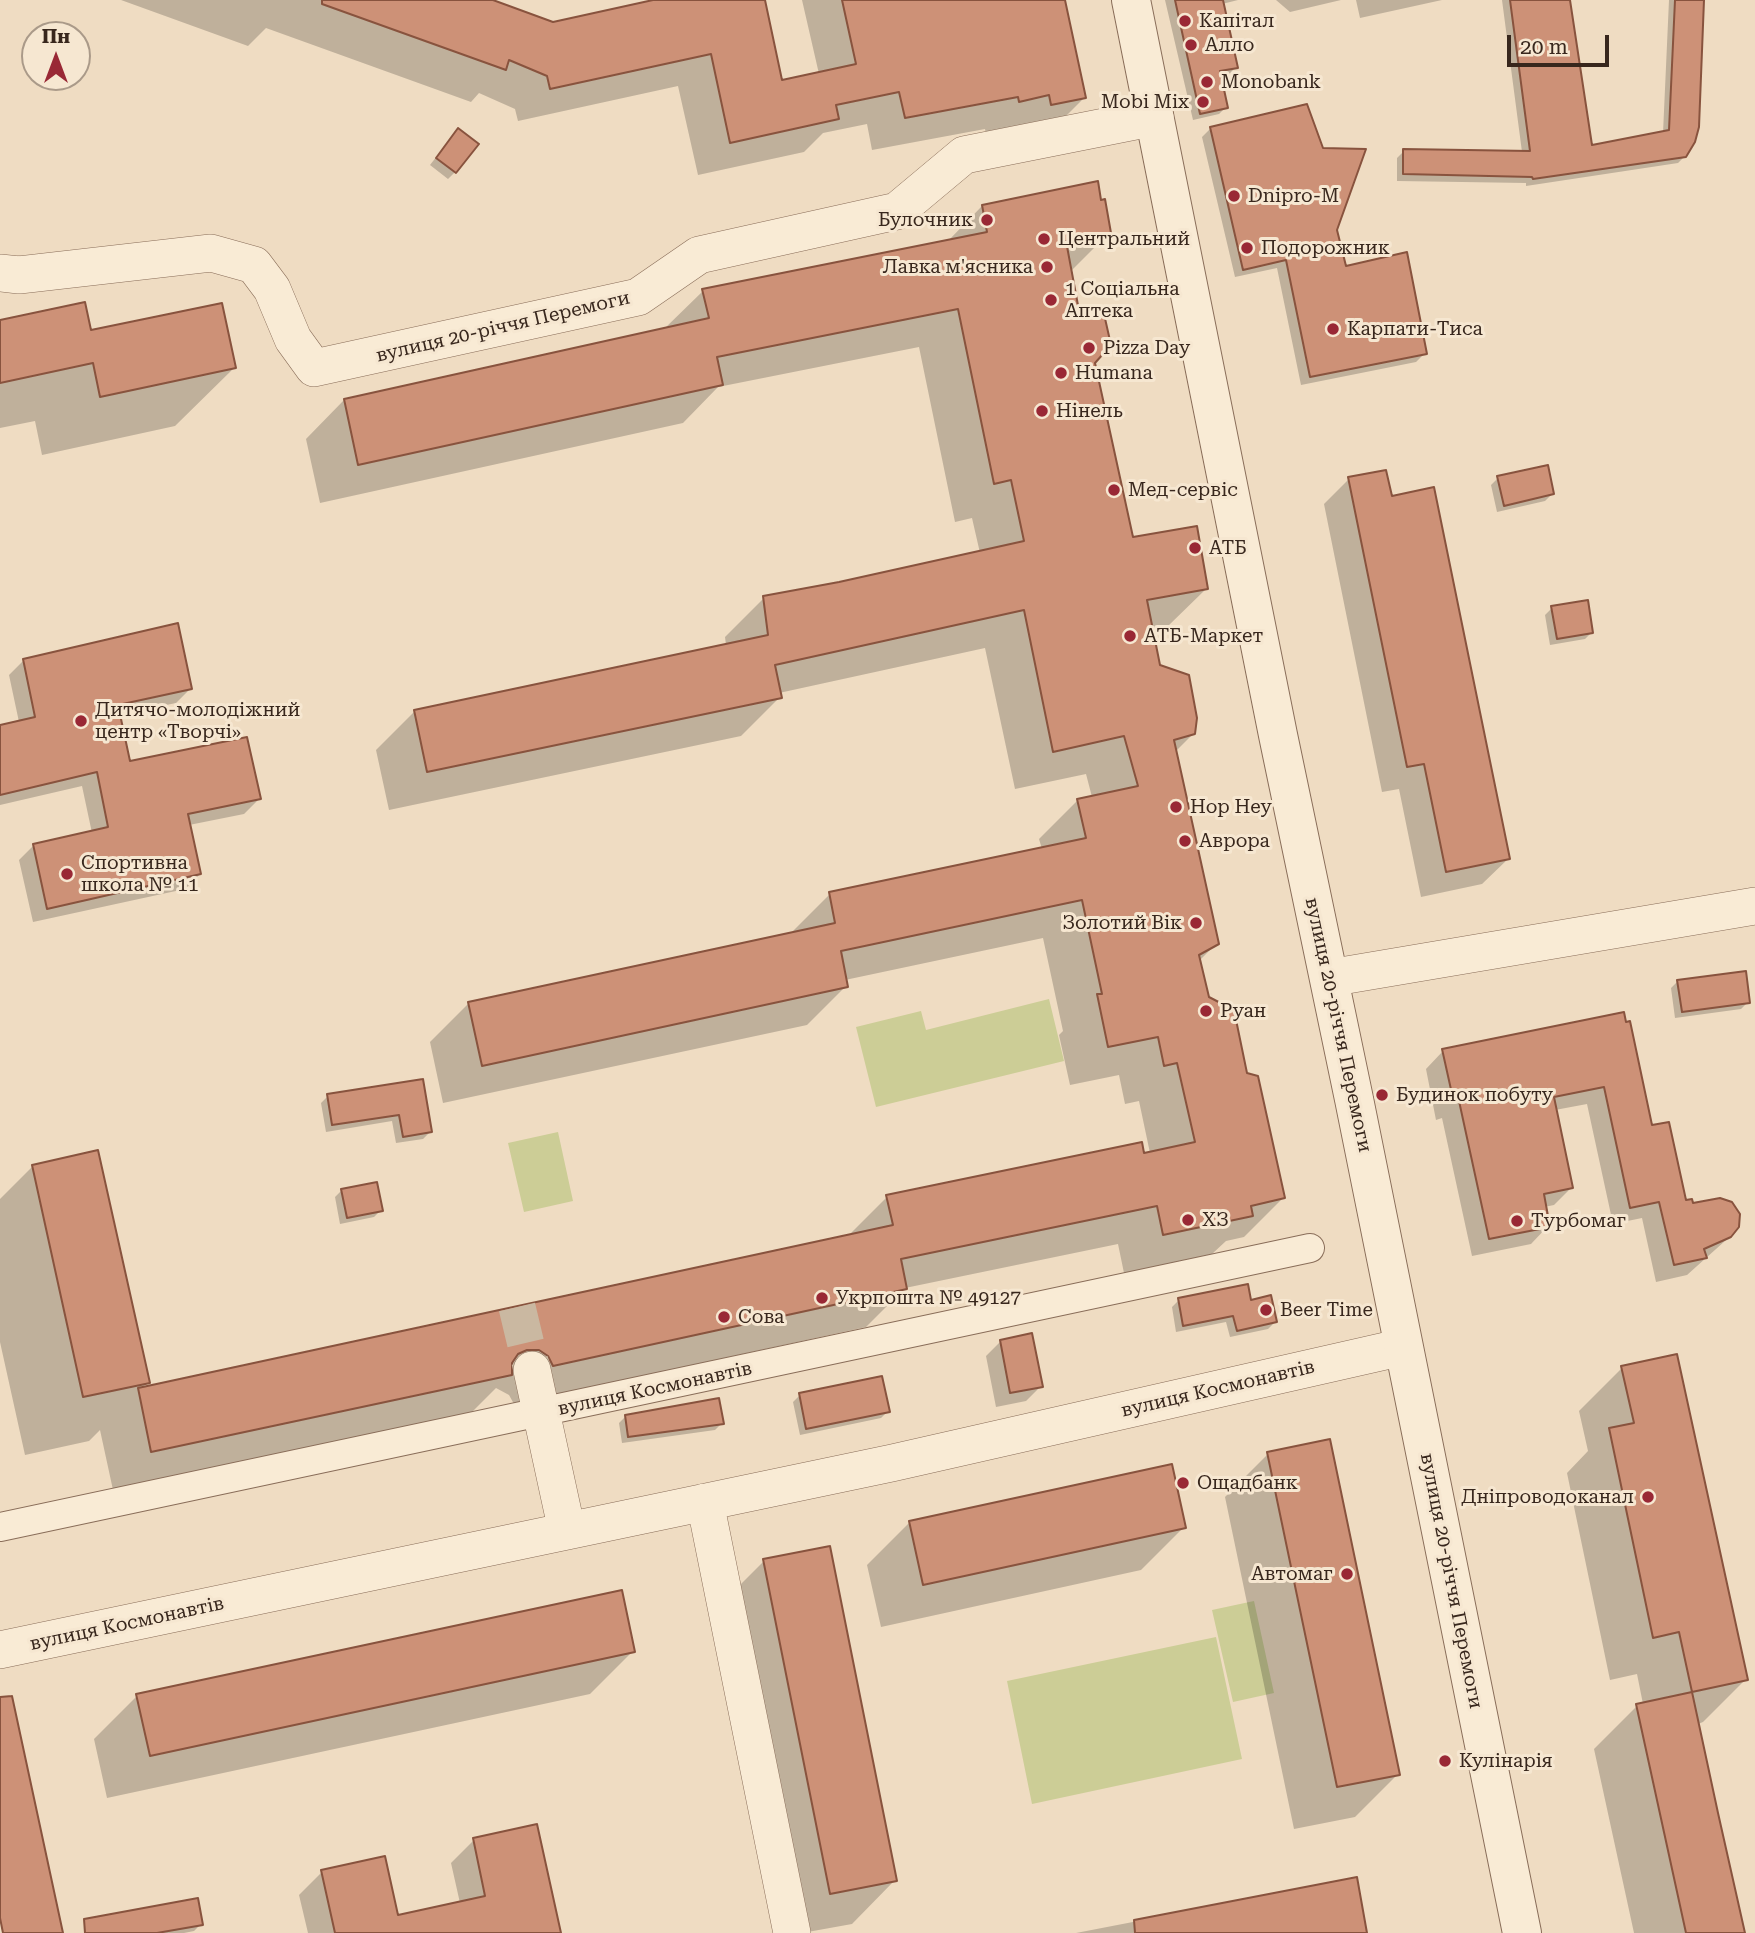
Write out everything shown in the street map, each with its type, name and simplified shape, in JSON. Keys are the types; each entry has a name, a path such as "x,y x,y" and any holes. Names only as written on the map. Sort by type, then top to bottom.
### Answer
{"street":[{"name":"вулиця 20-річчя Перемоги","path":"1131,0 1275,723 1522,1933"},
{"name":"вулиця 20-річчя Перемоги","path":"0,273 19,275 211,253 254,265 272,289 293,339 314,368 638,297 699,255 897,211 964,155 1155,117"},
{"path":"1329,978 1755,906"},
{"name":"вулиця Космонавтів","path":"0,1527 1310,1248"},
{"name":"вулиця Космонавтів","path":"0,1650 892,1463 1403,1348"},
{"path":"532,1370 567,1531"},
{"path":"705,1502 792,1933"}],"green space":[{"path":"1049,999 1064,1061 876,1107 856,1027 921,1011 926,1030"},
{"path":"558,1132 573,1201 524,1212 508,1143"},
{"path":"1254,1601 1274,1693 1233,1702 1212,1610"},
{"path":"1216,1637 1242,1759 1032,1804 1007,1681"}],"building":[{"path":"322,0 493,0 553,22 653,0 765,0 782,80 856,64 842,0 1065,0 1086,98 1051,105 1049,95 1019,102 1018,97 905,118 899,92 836,105 839,119 730,143 711,54 550,89 547,76 509,60 506,70 322,4"},
{"path":"1175,0 1223,0 1238,68 1220,71 1228,108 1200,114"},
{"path":"1510,0 1570,0 1592,145 1669,130 1675,0 1704,0 1699,127 1695,142 1686,157 1533,179 1403,174 1403,149 1530,151"},
{"path":"1307,104 1323,148 1366,149 1337,230 1346,266 1407,252 1427,354 1310,377 1286,260 1243,270 1210,127"},
{"path":"458,128 479,144 456,173 436,158"},
{"path":"1098,181 1101,200 1105,199 1111,233 1066,241 1080,316 1104,314 1111,345 1095,363 1133,537 1197,526 1208,589 1147,600 1160,665 1189,675 1197,718 1195,734 1174,740 1219,944 1199,955 1209,997 1234,1010 1247,1073 1258,1076 1285,1198 1251,1206 1253,1216 1163,1235 1157,1206 901,1259 907,1289 553,1366 548,1356 539,1350 527,1350 518,1354 512,1363 512,1375 151,1452 138,1388 893,1225 886,1195 1142,1142 1144,1153 1195,1142 1177,1063 1164,1066 1158,1037 1108,1047 1097,994 1102,994 1082,900 841,951 848,987 482,1066 468,1002 835,923 829,892 1086,838 1077,799 1138,786 1124,736 1053,752 1024,610 775,665 782,698 427,772 414,710 768,635 763,596 1024,541 1011,480 994,484 958,309 717,357 723,385 358,465 344,399 709,318 702,289 987,232 982,205"},
{"path":"85,302 91,330 222,303 236,368 100,397 93,363 0,383 0,320"},
{"path":"1548,465 1554,494 1504,506 1497,476"},
{"path":"1386,470 1392,496 1434,487 1510,859 1446,872 1424,764 1407,767 1348,477"},
{"path":"1588,600 1593,633 1557,639 1551,606"},
{"path":"178,623 192,689 118,705 130,761 247,737 261,799 188,814 201,874 47,909 33,844 108,827 97,772 0,795 0,725 35,717 23,659"},
{"path":"1746,971 1750,1003 1682,1012 1677,980"},
{"path":"1624,1012 1626,1022 1630,1021 1652,1125 1669,1122 1686,1200 1692,1199 1693,1203 1720,1198 1732,1202 1740,1214 1739,1227 1731,1237 1704,1249 1707,1258 1674,1265 1659,1202 1630,1208 1604,1087 1554,1097 1573,1188 1544,1194 1550,1227 1489,1239 1459,1101 1454,1103 1442,1049"},
{"path":"423,1079 432,1132 403,1137 399,1115 332,1125 327,1094"},
{"path":"98,1150 150,1383 83,1397 32,1165"},
{"path":"377,1182 383,1211 347,1218 341,1189"},
{"path":"1248,1284 1251,1300 1271,1295 1277,1322 1237,1331 1233,1316 1183,1326 1178,1298"},
{"path":"1032,1333 1043,1387 1010,1393 1000,1340"},
{"path":"1677,1354 1748,1680 1692,1692 1679,1632 1653,1638 1609,1428 1634,1423 1621,1366"},
{"path":"882,1376 890,1412 806,1429 799,1393"},
{"path":"719,1398 724,1424 628,1437 625,1415"},
{"path":"1330,1439 1400,1775 1337,1787 1267,1452"},
{"path":"1172,1464 1186,1528 923,1585 909,1521"},
{"path":"830,1546 897,1881 830,1894 763,1559"},
{"path":"622,1590 635,1652 150,1756 136,1694"},
{"path":"1692,1692 1745,1933 1686,1933 1636,1704"},
{"path":"12,1696 63,1933 3,1933 0,1918 0,1697"},
{"path":"537,1824 561,1933 335,1933 321,1870 385,1856 398,1915 485,1896 473,1838"},
{"path":"1357,1877 1367,1933 1135,1933 1134,1920"},
{"path":"198,1898 203,1925 157,1933 85,1933 84,1919"}],"tunnel":[{"path":"517,1307 532,1370"}],"place":[{"name":"Капітал","path":"1185,21"},
{"name":"Алло","path":"1191,45"},
{"name":"Monobank","path":"1207,82"},
{"name":"Mobi Mix","path":"1203,102"},
{"name":"Dnipro-M","path":"1234,196"},
{"name":"Булочник","path":"987,220"},
{"name":"Центральний","path":"1044,239"},
{"name":"Подорожник","path":"1247,248"},
{"name":"Лавка м'ясника","path":"1047,267"},
{"name":"1 Соціальна Аптека","path":"1051,300"},
{"name":"Карпати-Тиса","path":"1333,329"},
{"name":"Pizza Day","path":"1089,348"},
{"name":"Humana","path":"1061,373"},
{"name":"Нінель","path":"1042,411"},
{"name":"Мед-сервіс","path":"1114,490"},
{"name":"АТБ","path":"1195,548"},
{"name":"АТБ-Маркет","path":"1130,636"},
{"name":"Дитячо-молодіжний центр «Творчі»","path":"81,721"},
{"name":"Hop Hey","path":"1176,807"},
{"name":"Аврора","path":"1185,841"},
{"name":"Спортивна школа № 11","path":"67,874"},
{"name":"Золотий Вік","path":"1196,923"},
{"name":"Руан","path":"1206,1011"},
{"name":"Будинок побуту","path":"1382,1095"},
{"name":"ХЗ","path":"1188,1220"},
{"name":"Турбомаг","path":"1517,1221"},
{"name":"Укрпошта № 49127","path":"822,1298"},
{"name":"Beer Time","path":"1266,1310"},
{"name":"Сова","path":"724,1317"},
{"name":"Ощадбанк","path":"1183,1483"},
{"name":"Дніпроводоканал","path":"1648,1497"},
{"name":"Автомаг","path":"1347,1574"},
{"name":"Кулінарія","path":"1445,1761"}]}
